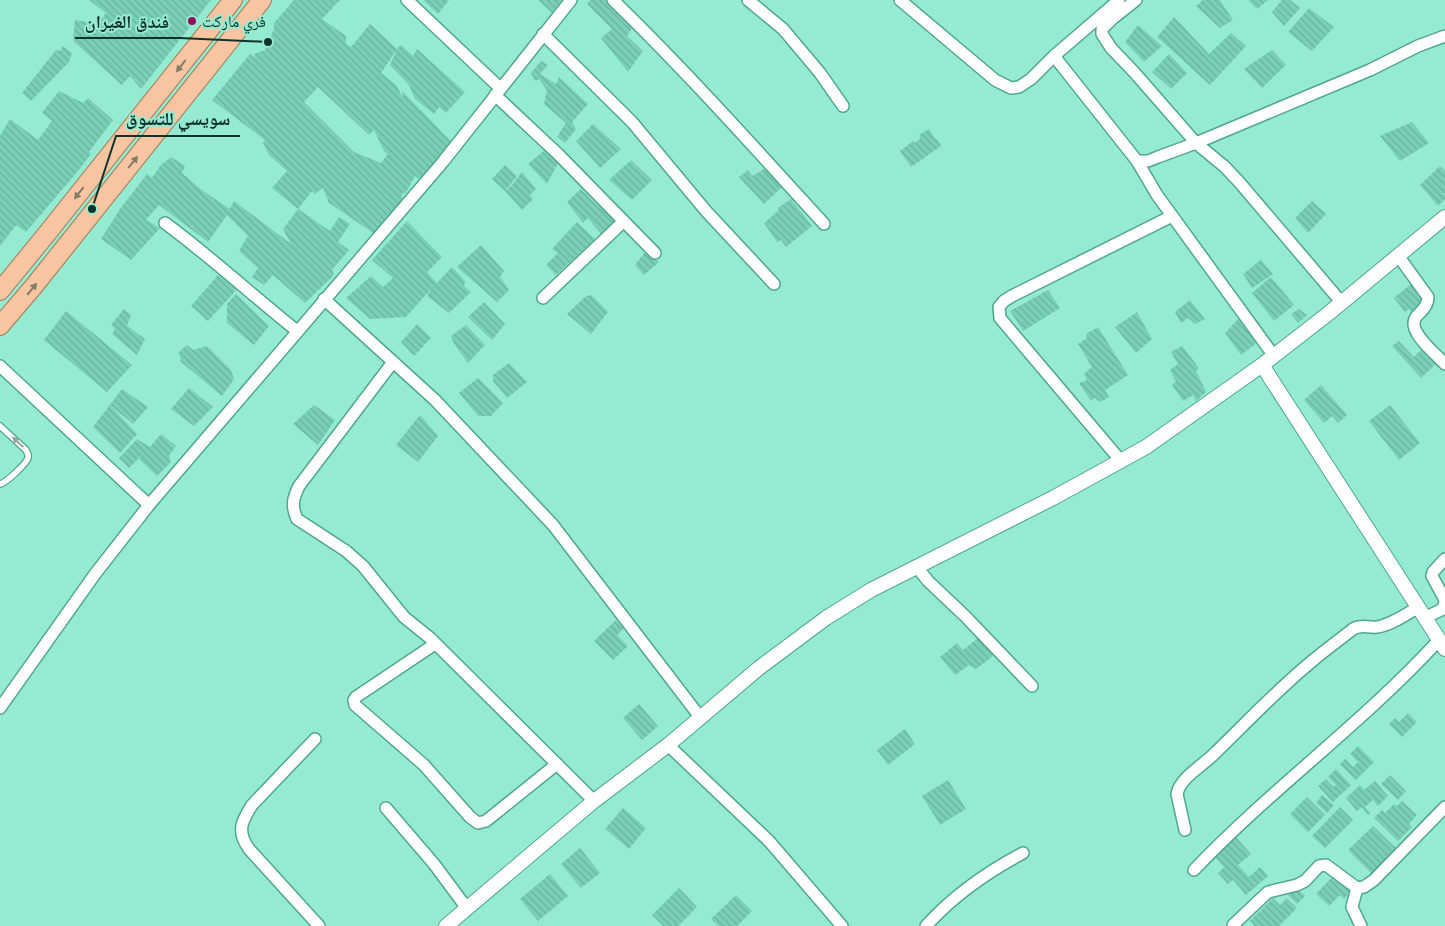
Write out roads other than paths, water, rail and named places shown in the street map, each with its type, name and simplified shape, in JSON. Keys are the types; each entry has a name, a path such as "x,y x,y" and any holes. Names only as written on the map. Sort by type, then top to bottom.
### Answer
{"main road":[{"path":"1,289 233,0"},
{"path":"0,326 262,0"}],"street":[{"path":"407,0 655,253"},
{"path":"0,708 95,574 149,505 442,162 571,0"},
{"path":"614,0 716,104 824,224"},
{"path":"748,0 783,29 820,72 843,106"},
{"path":"900,0 995,80 1011,88 1020,87 1031,79 1054,56 1119,0"},
{"path":"1136,0 1102,29 1102,34 1111,48 1148,87 1196,143 1240,182 1342,303"},
{"path":"543,34 632,122 706,211 774,284"},
{"path":"1137,161 1158,158 1196,143 1356,76 1418,46 1445,36"},
{"path":"1054,56 1137,161 1157,195 1274,356"},
{"path":"1122,461 1000,318 999,307 1012,296 1172,216"},
{"path":"448,925 594,801 668,745 759,668 826,618 871,590 1053,498 1146,447 1181,424 1274,356 1399,257 1445,217"},
{"path":"543,298 624,222"},
{"path":"165,223 216,262 235,281 297,331"},
{"path":"1399,257 1428,297 1427,304 1414,319 1414,329 1419,337 1445,364"},
{"path":"324,299 436,400 553,525 700,717"},
{"path":"393,362 299,486 292,502 293,511 297,519 346,551 363,566 404,617 435,644 594,801"},
{"path":"1194,870 1227,835 1442,644 1262,365"},
{"path":"0,366 149,505"},
{"path":"1185,830 1177,794 1184,781 1212,757 1290,680 1353,629 1358,626 1378,627 1397,619 1443,609 1445,602 1432,576 1432,572 1445,559"},
{"path":"916,566 928,581 965,616 1032,686"},
{"path":"435,644 356,697 354,700 355,706 424,765 470,817 478,823 486,821 557,764"},
{"path":"314,739 252,805 244,818 241,830 244,841 249,849 319,926"},
{"path":"668,745 769,841 842,926"},
{"path":"1233,925 1268,892 1297,886 1305,881 1319,866 1326,865 1335,870 1357,888 1364,887 1374,880 1445,807"},
{"path":"386,808 434,864 466,908"},
{"path":"926,926 972,884 1023,853"},
{"path":"1357,888 1352,907 1361,926"}],"lane":[{"path":"0,426 26,450 28,455 27,461 6,482 0,484"}],"place":[{"name":"فري ماركت","path":"192,21"},
{"name":"فندق الغيران","path":"268,42"},
{"name":"سويسي للتسوق","path":"92,209"}]}
